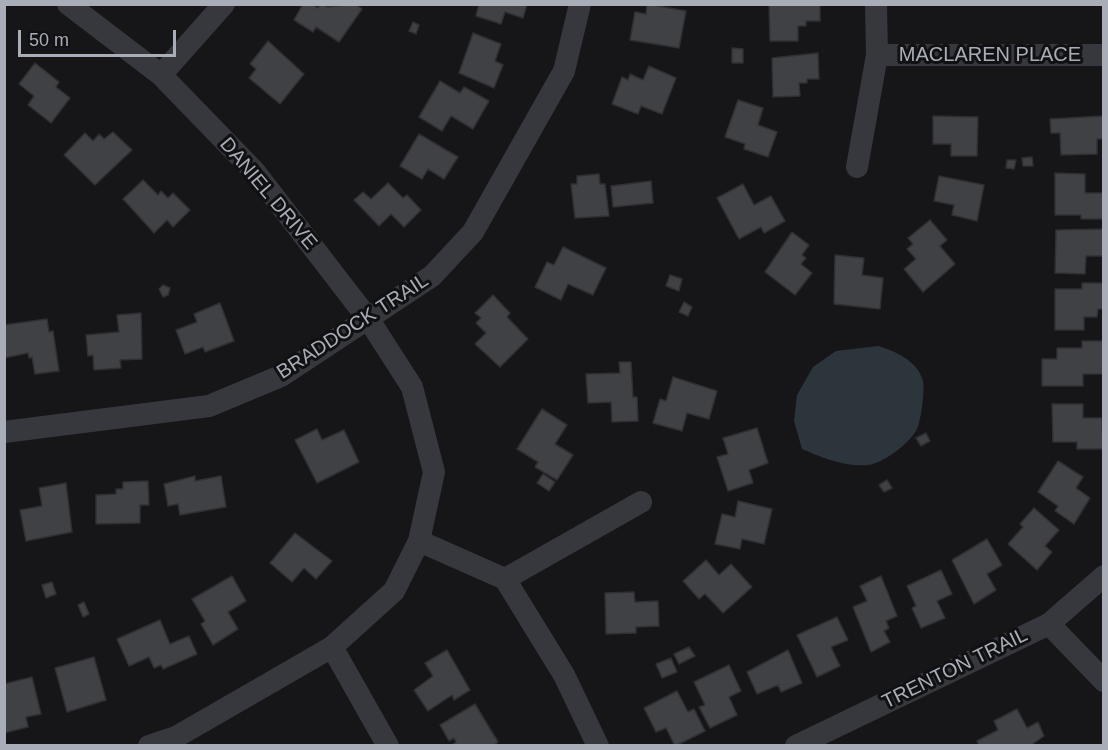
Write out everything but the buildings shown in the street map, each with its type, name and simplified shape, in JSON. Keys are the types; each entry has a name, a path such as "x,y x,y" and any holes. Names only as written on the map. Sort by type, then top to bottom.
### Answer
{"street":[{"name":"DANIEL DRIVE","path":"68,4 161,75 255,172 369,320 412,387 434,472 419,541 394,591 332,647 176,737 149,746"},
{"path":"161,75 224,4"},
{"name":"BRADDOCK TRAIL","path":"4,432 208,406 281,376 369,320 432,276 473,231 564,71 580,4"},
{"path":"857,167 877,55 876,4"},
{"name":"MACLAREN PLACE","path":"877,55 1104,55"},
{"path":"505,579 641,502"},
{"path":"419,541 505,579 564,675 598,746"},
{"name":"TRENTON TRAIL","path":"796,746 1049,624 1104,576"},
{"path":"1049,624 1104,681"},
{"path":"332,647 388,746"}],"shaded area":[{"path":"878,346 911,362 920,374 923,381 922,406 916,431 902,447 888,457 868,465 826,459 802,449 794,421 797,395 813,367 836,351"}]}
